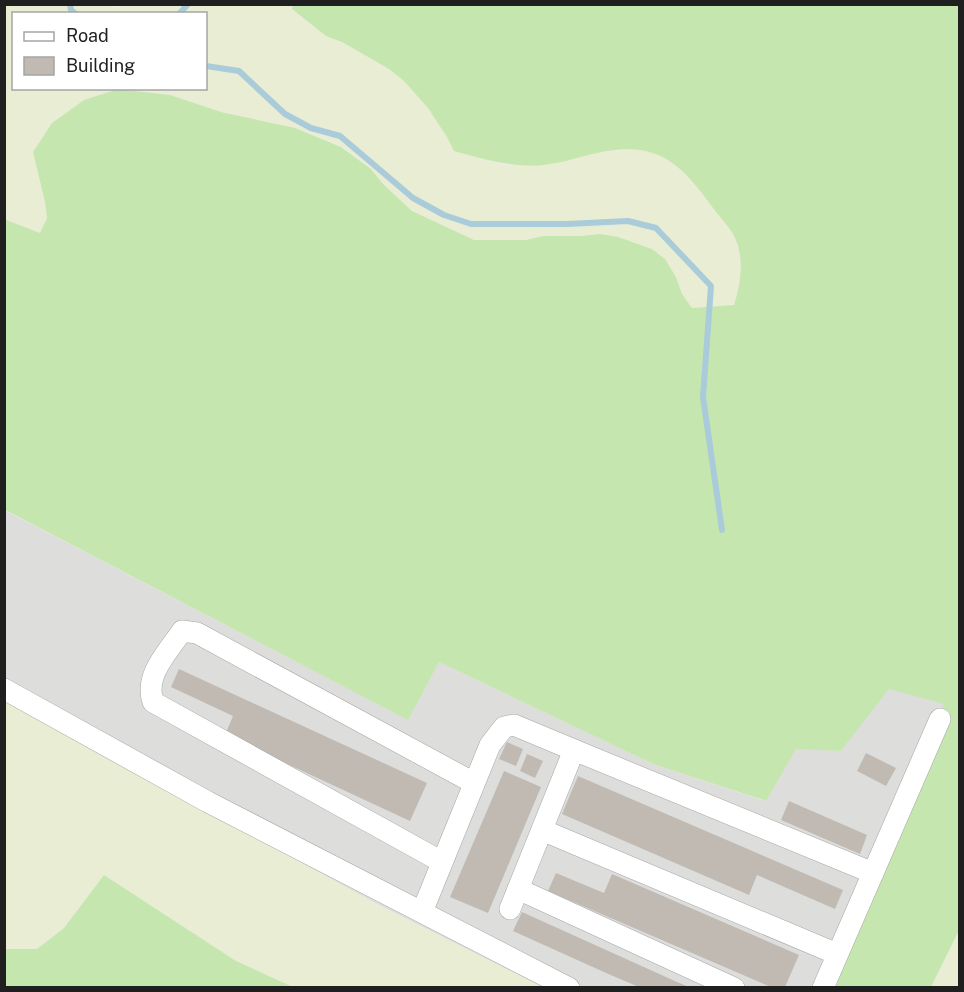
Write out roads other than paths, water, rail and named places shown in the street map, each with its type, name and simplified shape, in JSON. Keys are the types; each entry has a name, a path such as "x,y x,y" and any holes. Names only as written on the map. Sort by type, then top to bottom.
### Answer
{"street":[{"path":"442,862 153,702 149,692 151,679 182,631 197,633 474,783"},
{"path":"4,689 208,802 569,987"},
{"path":"823,987 940,719"},
{"path":"422,912 490,745 504,727 514,725 873,873"},
{"path":"510,909 574,750"},
{"path":"542,831 837,954"},
{"path":"518,889 734,987"}],"waterway":[{"path":"70,4 74,12"},
{"path":"181,12 188,4"},
{"path":"207,66 239,71 285,114 311,128 340,136 413,198 444,215 471,224 567,224 628,221 656,228 711,286 703,397 722,530"}]}
